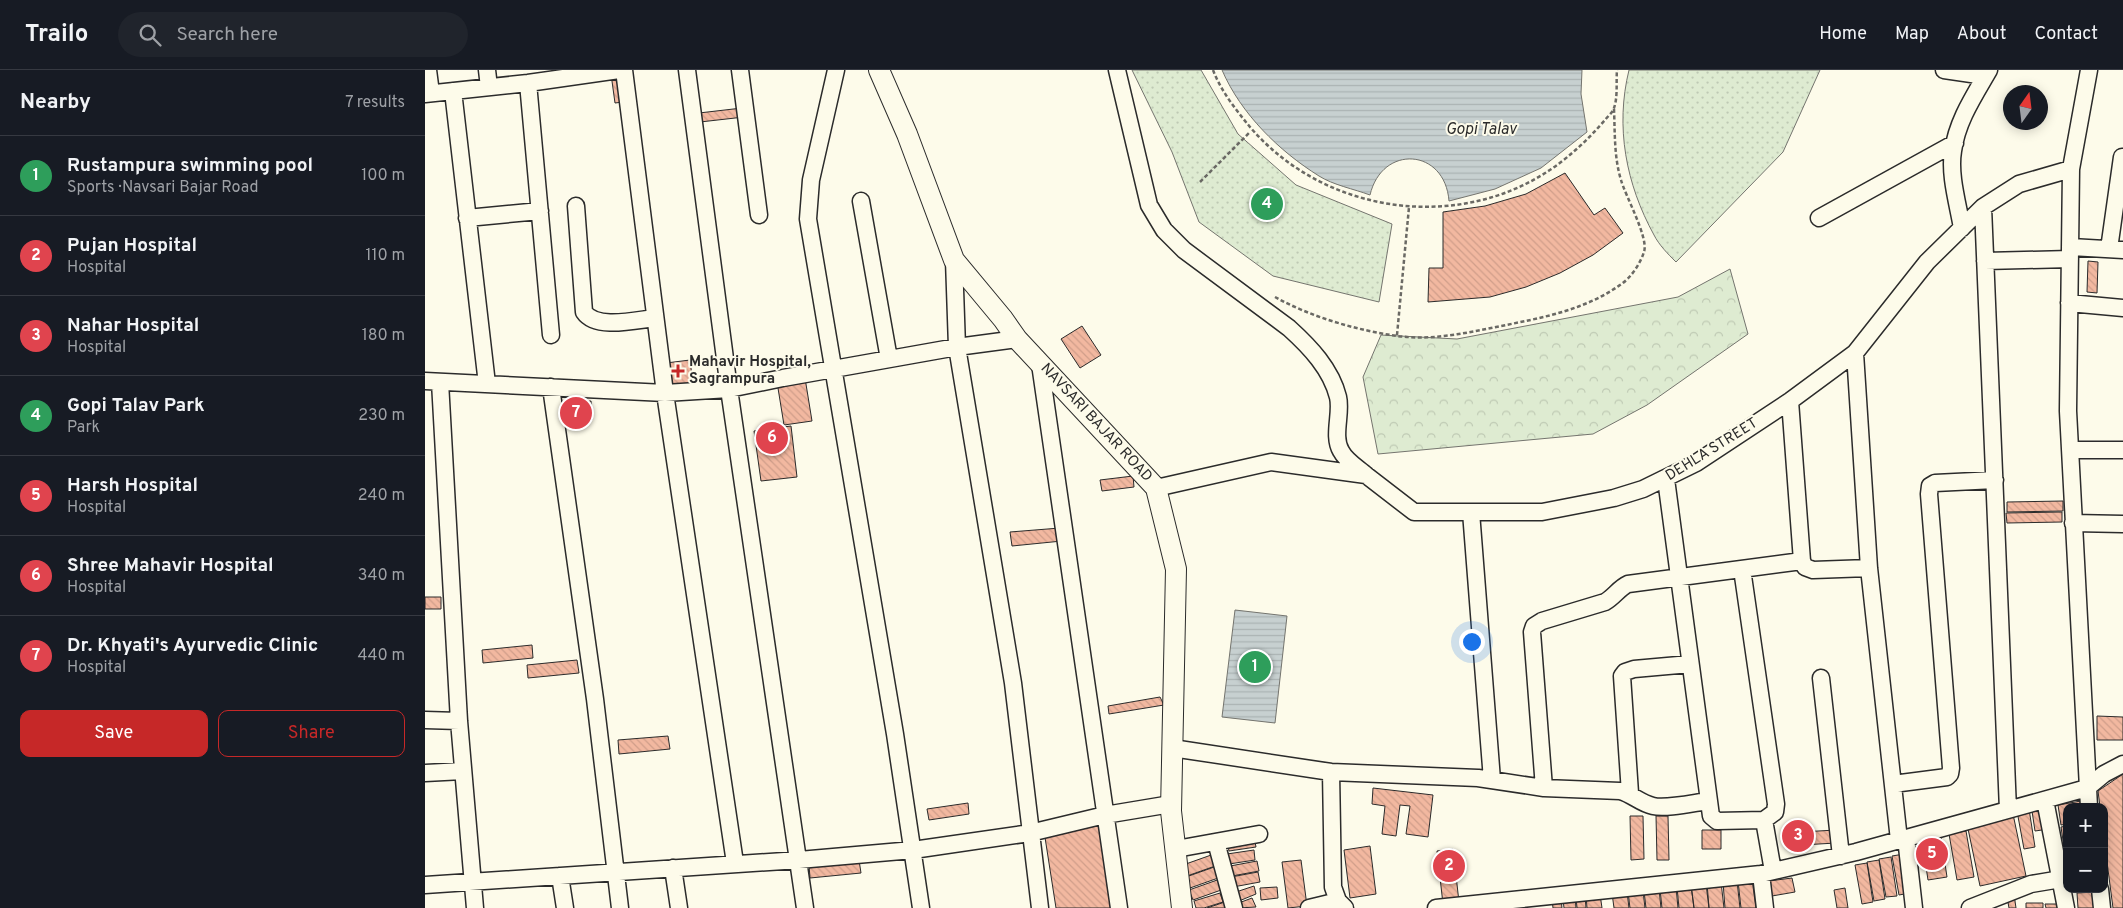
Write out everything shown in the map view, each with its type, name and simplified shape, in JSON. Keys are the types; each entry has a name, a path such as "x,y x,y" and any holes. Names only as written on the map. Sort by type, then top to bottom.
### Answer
{"main road":[{"name":"NAVSARI BAJAR ROAD","path":"879,70 907,134 954,260 1003,319 1017,339 1156,488 1176,569 1171,804 1182,908"}],"street":[{"path":"429,70 428,94 529,83 549,75 619,70"},
{"path":"487,70 489,87"},
{"path":"624,70 665,393 735,863"},
{"path":"687,70 729,389 805,908"},
{"path":"740,70 759,215"},
{"path":"837,70 811,180 808,219 921,908"},
{"name":"DEHLA STREET","path":"1117,70 1149,205 1164,230 1184,250 1289,328 1304,342 1332,378 1339,399 1340,449 1345,457 1413,512 1542,512 1614,498 1643,490 1666,479 1696,463 1789,401 1855,353 1927,262 1983,207 2019,184 2071,169"},
{"path":"1944,70 1987,73 1967,108 1953,152 1953,172 1963,228"},
{"path":"2089,70 2071,169 2068,411 2089,803"},
{"path":"529,83 551,335"},
{"path":"453,91 487,384"},
{"path":"1819,218 1955,143"},
{"path":"1985,261 2116,250 2122,157"},
{"path":"861,201 889,359"},
{"path":"576,206 584,312 587,317 604,323 655,318"},
{"path":"1983,207 2008,810"},
{"path":"467,218 540,210"},
{"path":"954,260 957,347 1013,683 1040,908"},
{"path":"2069,302 2123,308"},
{"path":"475,908 433,382 665,393 729,389 957,347 1017,339"},
{"path":"1855,353 1869,568 1893,784 1914,908"},
{"path":"1040,364 1119,908"},
{"path":"551,387 595,699 620,908"},
{"path":"1789,401 1802,561 1805,567 1813,570 1869,568"},
{"path":"2070,450 2123,450"},
{"path":"1156,488 1271,462 1366,475"},
{"path":"1666,479 1708,802 1711,816 1717,821 1764,820 1775,812 1776,804 1742,569"},
{"path":"1893,784 1947,777 1950,774 1951,768 1929,494 1930,486 1935,483 1995,480"},
{"path":"1471,512 1492,780"},
{"path":"2073,523 2123,524"},
{"path":"1544,788 1532,632 1534,626 1542,621 1605,602 1613,598 1623,586 1628,584 1802,561"},
{"path":"1630,793 1622,676 1625,672 1634,669 1690,664"},
{"path":"1821,678 1841,856"},
{"path":"425,720 459,721"},
{"path":"1172,748 1331,772 1492,780 1544,788 1620,791 1630,793 1643,803 1655,807 1708,802"},
{"path":"1436,908 1767,873 1841,856 2087,788 2104,774 2123,764"},
{"path":"425,773 463,771"},
{"path":"1309,908 1341,904 1333,888 1331,772"},
{"path":"2045,800 2066,908"},
{"path":"425,885 799,860 913,850 1030,833 1105,815 1171,804"},
{"path":"1764,820 1767,873 1765,908"},
{"path":"1176,849 1259,834"},
{"path":"1215,842 1234,908"},
{"path":"673,868 679,908"},
{"path":"560,876 565,908"},
{"path":"1969,908 2031,884 2061,879"},
{"path":"2101,893 2103,908"}],"path":[{"path":"1213,70 1235,110 1262,141 1293,167 1329,187 1360,198 1409,207 1457,206 1466,204 1503,194 1546,174 1583,145 1614,109"},
{"path":"1270,294 1299,310 1351,325 1397,336 1425,337 1459,335 1563,313 1601,297 1622,284 1635,271 1645,249 1641,232 1621,181 1615,153 1614,109 1617,70"},
{"path":"1200,182 1249,133"},
{"path":"1397,336 1409,207"}],"green space":[{"path":"1132,70 1201,70 1238,134 1296,185 1392,224 1379,302 1273,276 1199,222 1172,152"},
{"path":"1629,70 1820,70 1783,152 1676,262 1661,246 1654,235 1636,196 1630,175 1623,134 1625,91"},
{"path":"1730,269 1748,334 1647,405 1593,434 1378,454 1363,377 1381,335 1457,339 1678,297"}],"water":[{"name":"Gopi Talav","path":"1222,70 1582,70 1581,94 1587,132 1541,168 1495,189 1449,201 1445,183 1437,171 1425,162 1413,159 1399,161 1387,167 1377,178 1370,195 1325,179 1290,155 1250,116"},
{"path":"1235,610 1287,616 1275,723 1222,717"}],"building":[{"path":"611,74 619,74 623,102 615,103"},
{"path":"742,108 744,117 700,122 699,113"},
{"path":"1565,173 1594,215 1605,208 1623,233 1593,255 1560,273 1526,287 1490,297 1428,302 1429,268 1443,268 1443,212 1485,206 1526,194"},
{"path":"2088,261 2098,262 2097,293 2087,292"},
{"path":"1082,326 1101,355 1080,368 1061,339"},
{"path":"690,360 693,385 668,388 666,363"},
{"path":"805,378 812,421 784,425 777,382"},
{"path":"591,401 592,420 563,421 562,403"},
{"path":"791,426 797,477 761,481 754,431"},
{"path":"1133,476 1134,487 1102,491 1100,480"},
{"path":"2063,501 2063,511 2007,512 2007,502"},
{"path":"2062,512 2062,522 2007,523 2006,513"},
{"path":"1060,528 1062,541 1012,546 1010,532"},
{"path":"425,597 441,597 441,609 425,609"},
{"path":"532,645 533,658 483,663 482,650"},
{"path":"577,660 579,673 528,678 527,665"},
{"path":"1160,697 1164,705 1109,714 1108,706"},
{"path":"2097,716 2123,717 2123,740 2097,740"},
{"path":"668,736 670,749 619,754 618,740"},
{"path":"2123,774 2123,908 2113,908 2108,870 2108,803 2100,803 2098,791"},
{"path":"1373,788 1433,795 1428,837 1406,834 1410,806 1400,805 1396,836 1382,834 1385,806 1372,804"},
{"path":"968,803 969,814 929,820 927,809"},
{"path":"2063,804 2063,825 2061,825 2058,805"},
{"path":"2045,808 2049,829 2035,831 2032,811"},
{"path":"2029,809 2035,847 2024,849 2017,811"},
{"path":"2013,814 2026,876 1980,886 1967,824"},
{"path":"1630,816 1643,816 1644,859 1631,860"},
{"path":"1656,816 1668,816 1669,860 1657,860"},
{"path":"1100,822 1114,908 1056,908 1044,831"},
{"path":"1702,830 1721,830 1721,849 1702,849"},
{"path":"1836,830 1836,843 1784,846 1783,833"},
{"path":"1966,831 1974,877 1957,880 1949,834"},
{"path":"1254,837 1256,847 1229,851 1227,841"},
{"path":"1941,837 1947,877 1928,880 1922,840"},
{"path":"1370,846 1376,894 1350,898 1344,850"},
{"path":"1453,849 1459,902 1443,904 1437,851"},
{"path":"1254,850 1255,860 1229,864 1227,854"},
{"path":"1214,854 1218,865 1187,876 1183,865"},
{"path":"1904,854 1910,893 1899,895 1892,856"},
{"path":"1891,857 1897,896 1886,897 1879,859"},
{"path":"859,860 861,873 810,878 809,865"},
{"path":"1301,860 1307,906 1288,908 1282,862"},
{"path":"1879,860 1885,899 1874,901 1867,862"},
{"path":"1257,861 1259,871 1232,876 1230,866"},
{"path":"1867,863 1873,902 1862,904 1855,865"},
{"path":"1217,866 1221,877 1190,888 1186,877"},
{"path":"1258,872 1260,882 1233,887 1231,877"},
{"path":"1792,878 1795,892 1772,896 1769,881"},
{"path":"1220,879 1224,889 1193,900 1189,890"},
{"path":"1752,879 1756,908 1741,908 1738,881"},
{"path":"1737,881 1740,908 1725,908 1723,882"},
{"path":"1721,882 1724,908 1709,908 1707,883"},
{"path":"1706,884 1709,908 1694,908 1691,885"},
{"path":"1691,885 1694,908 1679,908 1677,887"},
{"path":"1254,886 1256,894 1239,901 1236,892"},
{"path":"1277,887 1278,898 1261,900 1260,888"},
{"path":"1676,887 1678,908 1662,908 1660,889"},
{"path":"1845,888 1848,908 1837,908 1834,890"},
{"path":"1659,889 1661,908 1646,908 1644,891"},
{"path":"1643,891 1645,908 1630,908 1628,892"},
{"path":"1627,892 1629,908 1614,908 1612,893"},
{"path":"1220,893 1223,902 1204,908 1196,908 1194,901"},
{"path":"2077,893 2095,893 2095,908 2078,908"},
{"path":"1600,894 1602,908 1587,908 1586,895"},
{"path":"2014,894 2016,908 2009,908 2007,897"},
{"path":"1585,896 1586,908 1577,908 1576,897"},
{"path":"1575,897 1576,908 1564,908 1563,899"},
{"path":"1252,898 1256,907 1238,908 1236,904"},
{"path":"1561,899 1562,908 1553,908 1552,900"},
{"path":"1228,901 1230,908 1207,908"},
{"path":"2026,903 2043,903 2043,908 2026,908"},
{"path":"2045,904 2063,904 2063,908 2046,908"}],"place":[{"name":"Gopi Talav Park","path":"1267,204"},
{"name":"Mahavir Hospital, Sagrampura","path":"678,371"},
{"name":"Dr. Khyati's Ayurvedic Clinic","path":"576,413"},
{"name":"Shree Mahavir Hospital","path":"772,438"},
{"name":"Rustampura swimming pool","path":"1255,667"},
{"name":"Nahar Hospital","path":"1798,836"},
{"name":"Harsh Hospital","path":"1932,854"},
{"name":"Pujan Hospital","path":"1449,866"}]}
